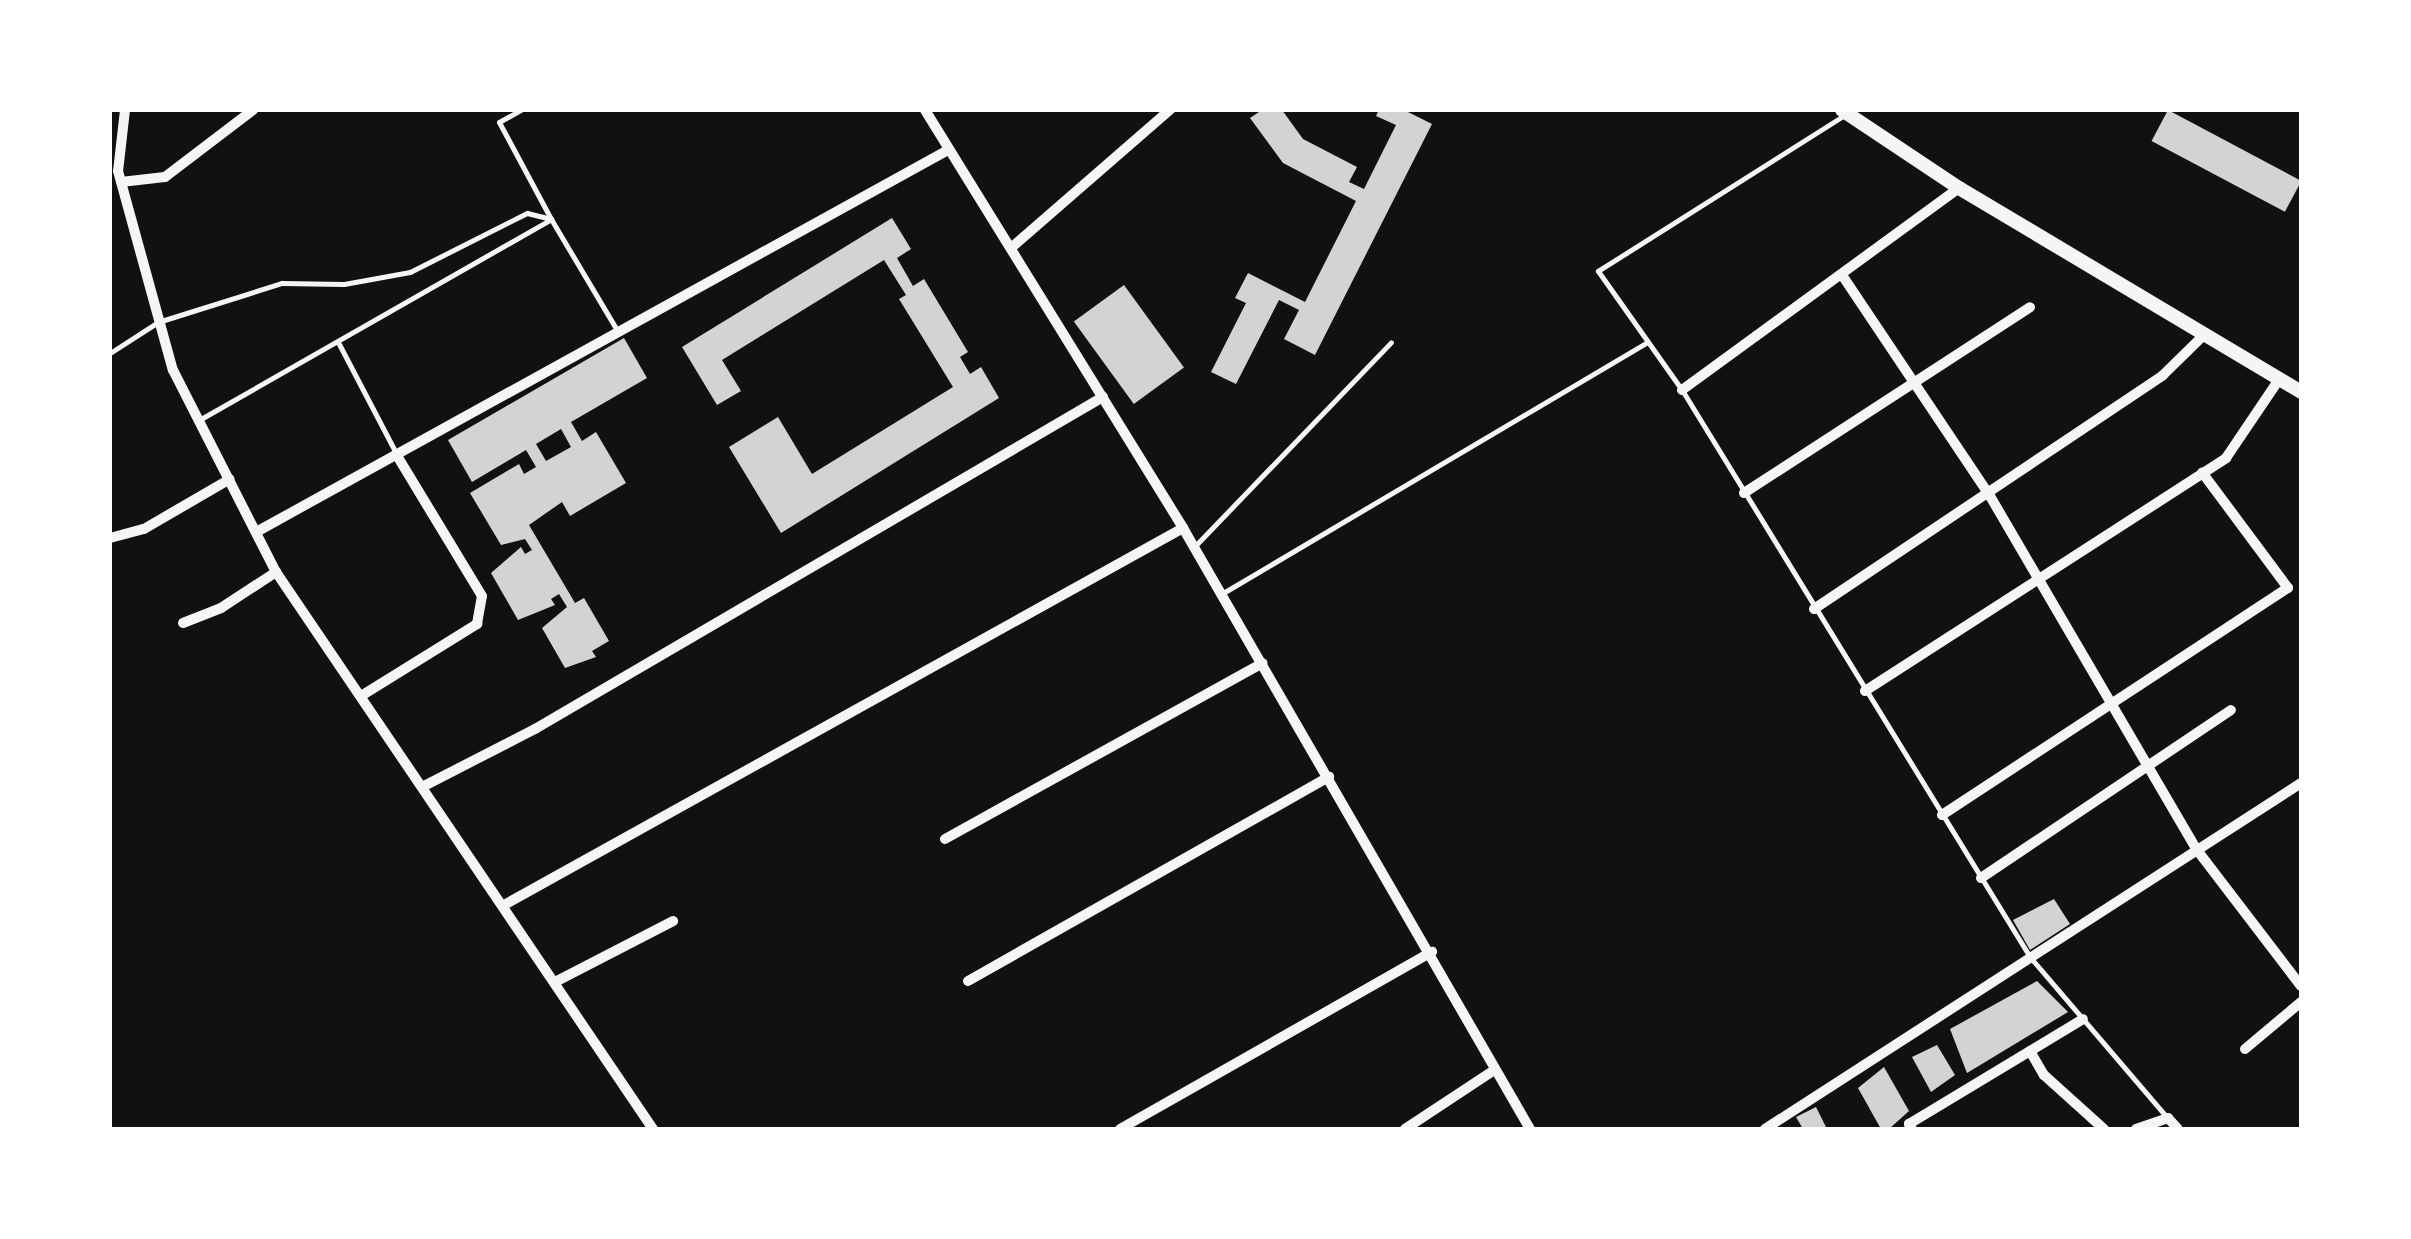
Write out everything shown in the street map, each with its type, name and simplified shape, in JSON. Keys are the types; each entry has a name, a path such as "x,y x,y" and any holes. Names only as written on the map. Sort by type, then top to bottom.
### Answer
{"main road":[{"path":"1844,112 1959,188 2301,392"}],"street":[{"path":"125,110 121,182 158,322 199,420 276,572 653,1129"},
{"path":"121,182 164,177 253,110"},
{"path":"925,110 946,150 1184,528 1432,952 1493,1071 1530,1129"},
{"path":"1011,248 1170,110"},
{"path":"258,531 946,150"},
{"path":"1682,390 1959,188"},
{"path":"1842,275 1990,496 2196,850 2301,986"},
{"path":"1744,493 2030,306"},
{"path":"1814,609 1990,496 2163,375 2205,334"},
{"path":"1865,691 2037,576 2226,458 2280,378"},
{"path":"424,786 535,729 1103,398"},
{"path":"362,696 477,624 482,596 396,454"},
{"path":"1942,815 2288,588 2202,472"},
{"path":"110,538 144,529 230,479"},
{"path":"504,905 1184,528"},
{"path":"183,623 221,608 276,572"},
{"path":"945,839 1263,663"},
{"path":"1981,878 2230,710"},
{"path":"968,981 1329,777"},
{"path":"1765,1129 2301,783"},
{"path":"555,982 672,921"},
{"path":"1120,1129 1432,952"},
{"path":"2245,1049 2301,1002"},
{"path":"1912,1129 1909,1124 2083,1020"},
{"path":"2030,1051 2044,1076 2104,1129"},
{"path":"1406,1129 1493,1071"},
{"path":"2136,1129 2168,1118 2178,1129"}],"lane":[{"path":"520,110 499,122 550,220 618,332"},
{"path":"1844,112 1598,271 1682,390 2030,957 2168,1118"},
{"path":"110,353 158,322 282,283 344,284 410,272 527,213 550,220"},
{"path":"199,420 340,344 550,220"},
{"path":"1194,546 1391,342"},
{"path":"1222,594 1647,342"},
{"path":"340,344 396,454"}],"building":[{"path":"1262,110 1282,110 1303,139 1357,167 1349,182 1364,189 1396,125 1376,116 1379,110 1404,110 1432,124 1315,355 1284,339 1299,310 1279,300 1236,384 1211,372 1246,303 1235,298 1248,273 1305,302 1356,201 1283,163 1250,118"},
{"path":"2168,110 2301,181 2285,212 2152,141"},
{"path":"892,218 911,249 897,258 913,286 924,279 968,352 960,357 970,374 981,367 999,398 781,533 729,447 778,417 812,474 953,387 899,299 906,295 884,260 722,360 741,391 717,405 682,347"},
{"path":"1124,285 1184,368 1134,404 1074,321"},
{"path":"624,338 647,378 571,422 582,441 596,432 626,483 570,516 562,502 529,525 575,603 584,598 609,641 592,651 596,657 565,668 542,628 567,607 559,594 551,599 555,605 518,620 491,573 521,547 525,554 532,550 525,539 501,545 470,493 519,464 524,474 536,467 526,450 472,482 448,440","holes":["561,429 571,447 546,461 536,444"]},
{"path":"2054,899 2070,924 2030,950 2013,920"},
{"path":"2037,981 2068,1012 1967,1073 1950,1029"},
{"path":"1937,1045 1955,1075 1931,1092 1912,1057"},
{"path":"1884,1067 1909,1111 1889,1129 1881,1129 1858,1088"},
{"path":"1816,1107 1827,1129 1803,1129 1796,1117"}]}
